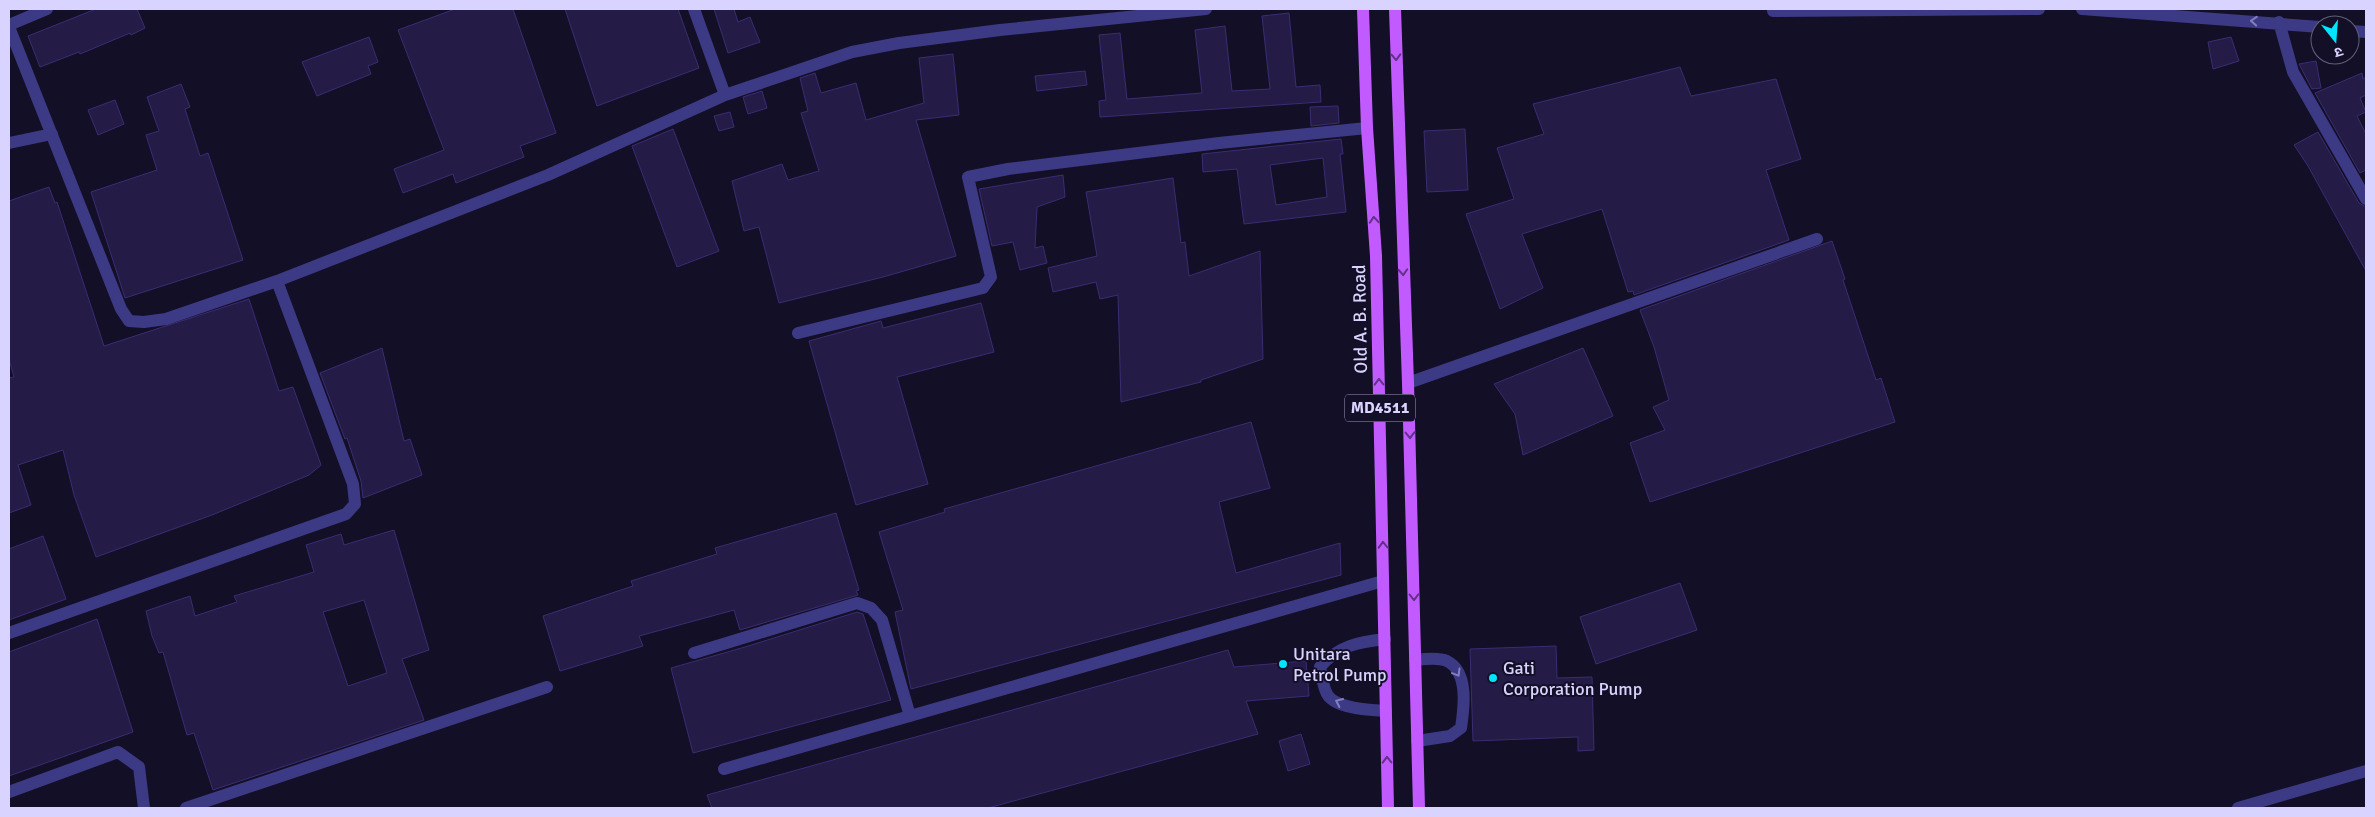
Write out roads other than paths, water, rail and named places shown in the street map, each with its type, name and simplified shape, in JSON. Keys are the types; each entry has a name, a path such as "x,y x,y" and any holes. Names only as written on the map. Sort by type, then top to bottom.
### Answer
{"main road":[{"name":"Old A. B. Road","path":"1363,9 1367,128 1376,256 1388,808"},
{"name":"MD4511","path":"1395,9 1408,383 1418,808"}],"street":[{"path":"47,9 9,26 121,309 129,321 144,322 166,319 277,281 548,175 725,95 852,52 899,43 1206,9"},
{"path":"694,9 725,95"},
{"path":"1772,9 1773,11 2039,9"},
{"path":"2082,9 2188,12 2310,26"},
{"path":"2279,22 2293,72 2366,199"},
{"path":"798,333 983,288 991,277 968,177 1008,169 1219,143 1367,128"},
{"path":"9,143 52,134"},
{"path":"1408,383 1816,239"},
{"path":"9,633 346,514 355,504 353,484 277,281"},
{"path":"724,769 1384,581"},
{"path":"694,654 857,603 871,608 882,620 910,716"},
{"path":"1385,639 1347,648 1331,655 1320,667 1327,696 1337,703 1386,711"},
{"path":"1415,660 1447,660 1454,667 1462,680 1464,712 1461,728 1450,736 1417,741"},
{"path":"186,808 547,687"},
{"path":"9,792 118,752 138,767 144,808"},
{"path":"2238,808 2366,771"}],"place":[{"name":"Unitara Petrol Pump","path":"1283,664"},
{"name":"Gati Corporation Pump","path":"1493,678"}]}
